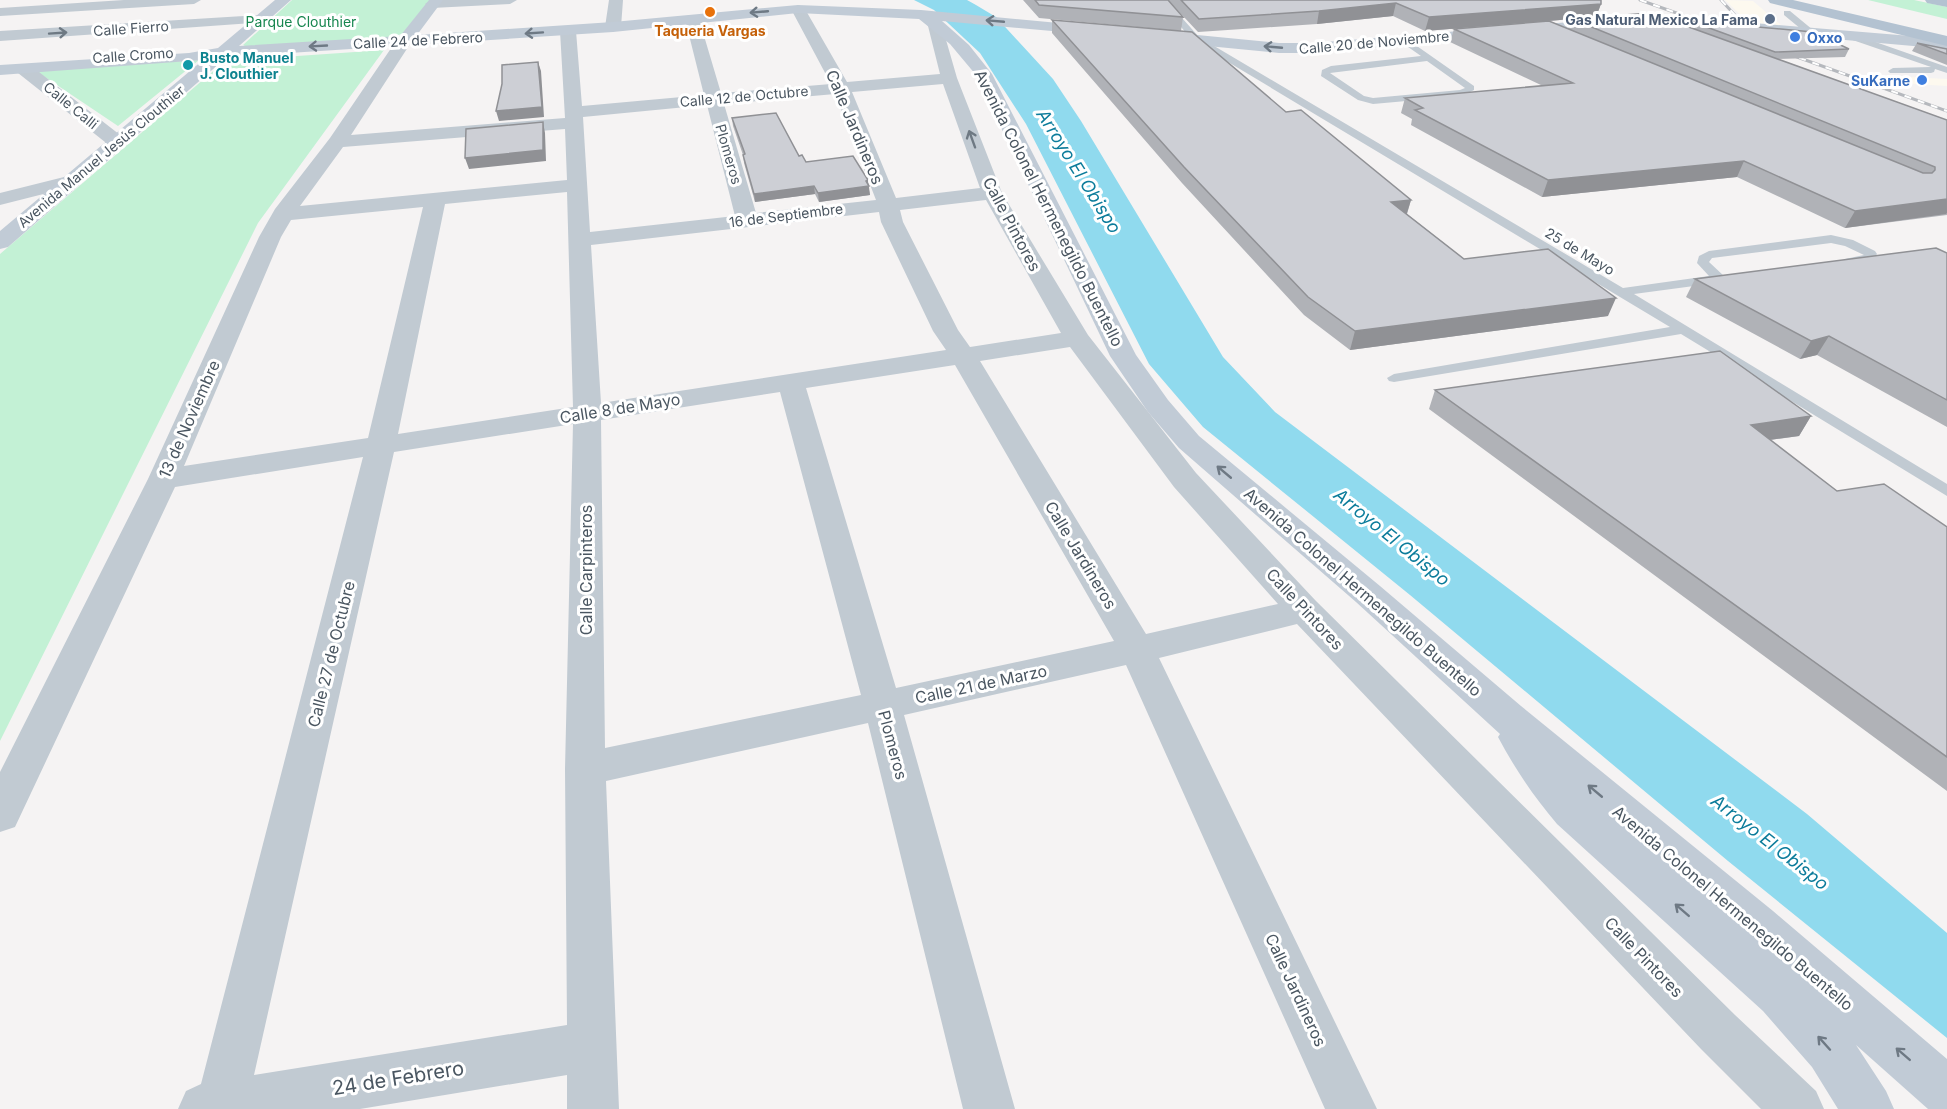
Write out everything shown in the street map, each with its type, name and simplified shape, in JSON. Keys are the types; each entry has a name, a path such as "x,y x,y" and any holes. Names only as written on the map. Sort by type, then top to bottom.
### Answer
{"main road":[{"path":"1774,0 1947,42"},
{"path":"1832,0 1947,27"}],"street":[{"path":"0,12 194,0"},
{"name":"Avenida Manuel Jesús Clouthier","path":"0,242 284,0"},
{"path":"404,41 434,2 510,0"},
{"path":"616,0 613,27 864,5 1107,31"},
{"path":"1616,8 1724,43"},
{"name":"Calle Jardineros","path":"798,9 841,87 888,204 892,222 945,331 964,357 1138,651 1351,1109"},
{"name":"Calle Pintores","path":"926,13 992,194 1077,338 1185,480 1305,610 1718,1032 1798,1109"},
{"name":"Avenida Colonel Hermenegildo Buentello","path":"926,13 961,45 984,74 1123,356 1158,406 1189,442 1368,594 1507,717 1757,926 1947,1092"},
{"path":"1841,15 1861,25 1862,29 1857,33 1846,34"},
{"name":"Calle Fierro","path":"0,36 262,19"},
{"path":"1653,19 1699,39"},
{"name":"Calle 20 de Noviembre","path":"1141,34 1295,48 1653,19 1947,42"},
{"name":"Plomeros","path":"692,20 747,220"},
{"name":"Calle 24 de Febrero","path":"223,52 613,27"},
{"name":"Calle Carpinteros","path":"568,31 578,185 587,413 585,769 593,1109"},
{"name":"13 de Noviembre","path":"0,814 163,479 270,237 404,41"},
{"name":"Calle Cromo","path":"0,64 196,51 223,52"},
{"name":"Calle Cromo","path":"0,70 189,58 223,52"},
{"name":"Calle Calli","path":"24,69 117,142"},
{"name":"Calle 12 de Octubre","path":"337,142 714,100 949,78"},
{"path":"3,195 72,181"},
{"path":"284,214 578,185"},
{"name":"16 de Septiembre","path":"580,240 992,194"},
{"name":"Calle 27 de Octubre","path":"213,1108 381,446 435,200"},
{"name":"Calle 8 de Mayo","path":"163,479 1077,338"},
{"name":"Plomeros","path":"791,382 882,704 989,1109"},
{"name":"Calle 21 de Marzo","path":"585,769 1138,651 1305,610"},
{"path":"1507,717 1527,755 1549,786 1572,812 1780,995 1830,1049 1868,1109"},
{"name":"24 de Febrero","path":"213,1108 591,1046"}],"lane":[{"name":"25 de Mayo","path":"1162,0 1197,39 1683,329 1947,491"},
{"path":"1787,13 1810,32"},
{"path":"1540,27 1566,38"},
{"path":"1846,34 1946,70"},
{"path":"1404,40 1471,88 1462,93 1373,101 1361,98 1324,72 1331,69 1428,58"},
{"path":"1875,46 1901,45 1947,54"},
{"path":"1893,71 1946,70"},
{"path":"1618,292 1725,278 1703,263 1703,259 1709,255 1831,239 1849,243 1871,254 1867,259 1838,263"},
{"path":"1394,378 1683,329"}],"shaded area":[{"path":"1725,0 1753,1 1781,25 1748,22"},
{"path":"1890,76 1947,79 1947,86 1914,84"}],"green space":[{"name":"Parque Clouthier","path":"292,0 430,0 402,34 391,37 247,47 243,45"},
{"path":"1868,0 1914,0 1947,7 1947,19"},
{"path":"384,50 258,223 0,741 0,254 225,61"},
{"path":"199,60 118,126 36,71"}],"water":[{"name":"Arroyo El Obispo","path":"914,0 967,0 976,5 996,17 1053,79 1081,121 1223,357 1275,412 1807,814 1947,933 1947,1038 1728,861 1410,595 1203,427 1149,364 1026,124 980,53 934,10"}],"building":[{"path":"1035,0 1168,0 1183,17 1039,5"},
{"path":"1181,0 1601,0 1601,4 1429,17 1396,3 1199,19"},
{"path":"1650,13 1947,120 1947,199 1855,211 1744,161 1548,180 1415,110 1423,108 1405,98 1573,83 1454,29 1549,21 1923,173 1932,173 1935,170 1935,167 1572,19"},
{"path":"1052,20 1192,32 1286,112 1301,110 1411,200 1391,202 1464,259 1548,249 1616,298 1355,331 1308,297 1184,167"},
{"path":"1690,21 1813,32 1849,49 1775,52"},
{"path":"1917,43 1947,49 1947,54"},
{"path":"538,62 542,107 496,111 502,84 502,65"},
{"path":"776,113 799,156 802,155 806,162 853,156 868,180 866,181 869,186 818,193 814,186 754,194 743,155 745,154 732,118"},
{"path":"543,122 543,150 465,158 466,129"},
{"path":"1936,248 1947,253 1947,400 1829,336 1811,341 1695,279"},
{"path":"1720,351 1811,416 1751,425 1837,491 1884,484 1947,527 1947,757 1435,390"}],"railway":[{"path":"1640,0 1716,27"},
{"path":"1721,0 1745,26 1759,35"},
{"path":"1786,53 1947,111"}],"place":[{"name":"Taqueria Vargas","path":"710,12"},
{"name":"Gas Natural Mexico La Fama","path":"1770,19"},
{"name":"Oxxo","path":"1795,37"},
{"name":"Busto Manuel J. Clouthier","path":"188,65"},
{"name":"SuKarne","path":"1922,80"}]}
